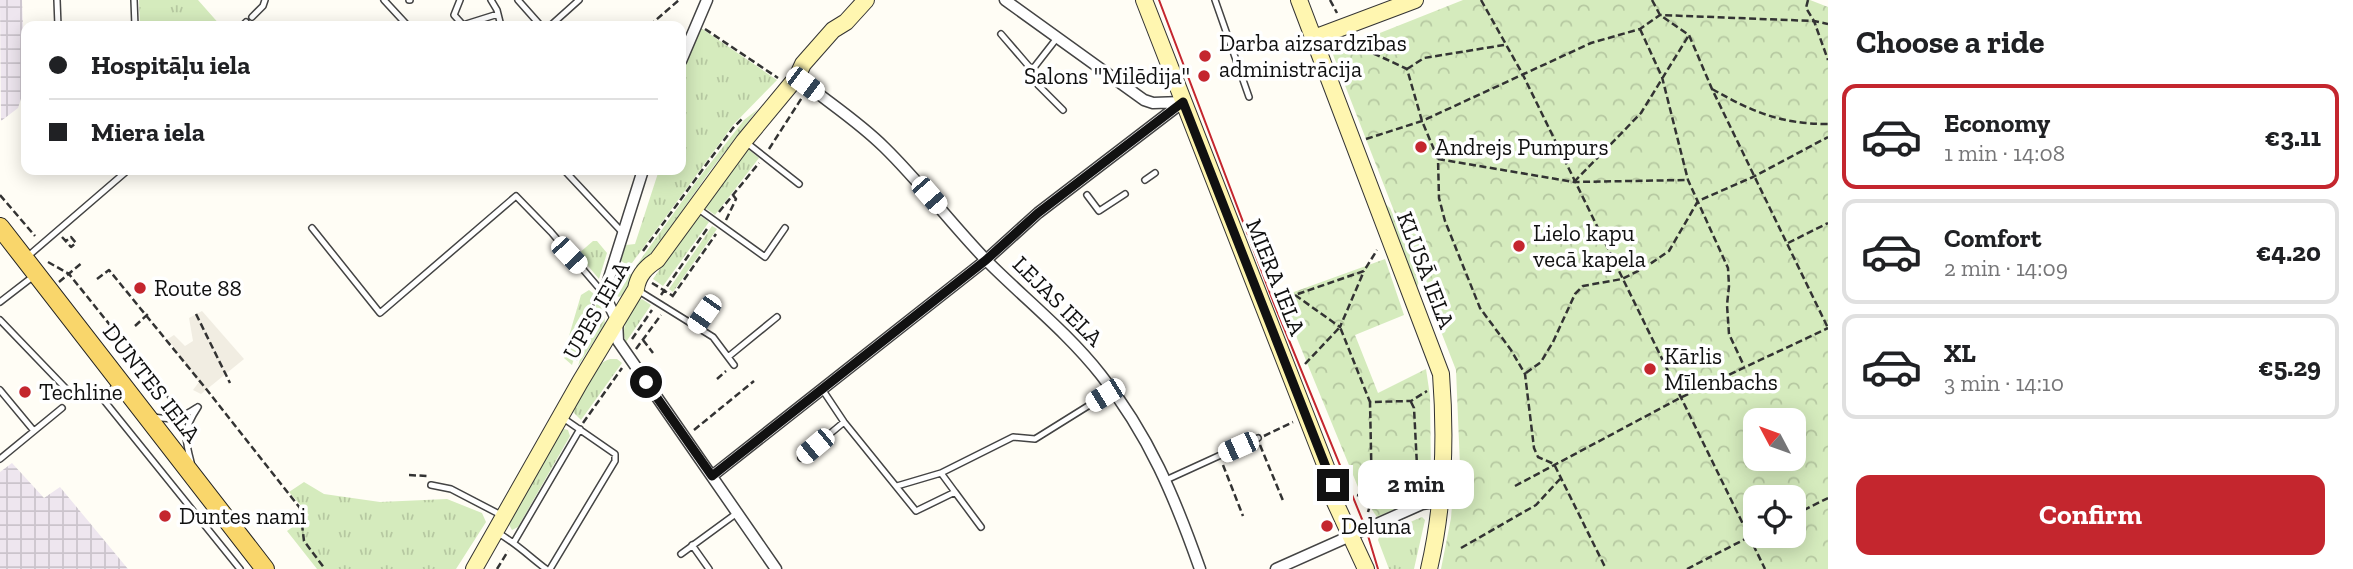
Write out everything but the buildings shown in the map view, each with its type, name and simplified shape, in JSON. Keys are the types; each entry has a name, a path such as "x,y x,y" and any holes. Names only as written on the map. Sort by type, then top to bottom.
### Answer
{"main road":[{"name":"DUNTES IELA","path":"0,228 23,260 41,269 120,382 265,569"}],"street":[{"path":"686,49 707,0"},
{"name":"UPES IELA","path":"474,569 636,289 637,281 646,267 657,260 744,141 794,80 803,64 833,30 846,22 866,0"},
{"path":"1005,0 1144,100 1153,103 1183,102"},
{"name":"MIERA IELA","path":"1144,0 1333,485 1334,500 1367,569"},
{"name":"KLUSĀ IELA","path":"1299,0 1441,374 1441,501 1438,532 1429,569"},
{"path":"1314,38 1340,22 1415,0"},
{"name":"LEJAS IELA","path":"794,80 864,128 886,148 986,260 1068,339 1112,391 1149,447 1166,480 1200,569"},
{"path":"712,476 986,260 1038,213 1082,189 1183,102"},
{"path":"640,175 604,294 617,321 618,341 776,569"},
{"path":"1276,569 1422,504 1441,501"}],"lane":[{"path":"57,0 58,21"},
{"path":"134,0 135,21"},
{"path":"252,17 265,0"},
{"path":"385,0 404,21"},
{"path":"459,21 454,15 460,0"},
{"path":"491,0 500,21"},
{"path":"518,0 537,21"},
{"path":"556,21 579,0"},
{"path":"1215,0 1249,97"},
{"path":"476,21 498,14"},
{"path":"1001,34 1038,77 1038,85 1063,110"},
{"path":"1032,70 1057,38"},
{"path":"744,141 799,184"},
{"path":"1145,180 1155,173"},
{"path":"23,260 122,175"},
{"path":"568,175 623,233"},
{"path":"1082,189 1099,211 1125,194"},
{"path":"312,228 380,313 516,196 604,294"},
{"path":"695,206 765,257 785,228"},
{"path":"0,302 41,269"},
{"path":"636,289 713,337 734,365"},
{"path":"696,326 712,302"},
{"path":"728,357 777,317"},
{"path":"0,320 75,398"},
{"path":"120,382 102,398 240,569"},
{"path":"822,389 844,422 916,511 955,492"},
{"path":"0,390 34,431"},
{"path":"897,486 941,473 1013,437 1035,439 1112,391"},
{"path":"147,416 168,420 180,418 198,407 186,425 185,436 194,476"},
{"path":"0,459 62,408"},
{"path":"431,485 452,489 500,524 522,552 548,569 615,461 615,454 561,416"},
{"path":"801,458 844,422"},
{"path":"514,542 580,429"},
{"path":"1166,480 1258,438"},
{"path":"941,473 981,527"},
{"path":"681,554 737,513"},
{"path":"692,545 709,569"}],"path":[{"path":"655,21 679,0"},
{"path":"1331,0 1350,45 1407,69 1422,121 1438,159 1439,198 1480,309 1511,349 1525,374 1534,448 1538,457 1554,464 1606,569"},
{"path":"1481,0 1521,73 1743,527"},
{"path":"1516,486 1680,398 1828,328 1753,177 1689,35 1660,15 1652,0"},
{"path":"1808,0 1805,8 1814,20 1828,60"},
{"path":"1352,143 1422,121 1591,43 1640,29 1660,15 1814,20 1828,24"},
{"path":"580,429 624,364 630,342 713,220 764,156 803,97 794,80 704,27"},
{"path":"1640,29 1662,77 1688,180 1728,268 1727,305 1730,334 1744,366"},
{"path":"1574,183 1641,113 1689,35"},
{"path":"1407,69 1424,58 1506,44"},
{"path":"1712,89 1766,117 1803,124 1828,124"},
{"path":"1525,374 1541,362 1576,294 1583,286 1622,279 1644,268 1669,251 1698,201 1753,177 1828,137"},
{"path":"1438,159 1574,183 1688,180"},
{"path":"0,195 35,236"},
{"path":"627,354 638,347 703,256 730,215 736,199 733,195"},
{"path":"1787,243 1828,223"},
{"path":"62,237 66,241"},
{"path":"1305,364 1339,327 1364,271 1380,247 1391,242"},
{"path":"58,283 83,262"},
{"path":"41,269 69,274 175,406"},
{"path":"97,279 108,270 300,508 304,541 325,569"},
{"path":"1278,297 1296,295 1364,271"},
{"path":"573,367 595,298 604,294"},
{"path":"1296,295 1339,327 1370,402 1372,499 1368,512"},
{"path":"196,314 230,383"},
{"path":"135,326 147,315"},
{"path":"643,340 653,353"},
{"path":"717,379 734,365"},
{"path":"685,437 754,381"},
{"path":"1370,402 1411,401 1422,392 1442,387"},
{"path":"1357,495 1372,499 1420,486 1414,408 1411,401"},
{"path":"1284,503 1258,438 1294,422"},
{"path":"1219,456 1243,516"},
{"path":"409,475 433,476"},
{"path":"1461,548 1536,505 1561,478"},
{"path":"1806,509 1828,498"},
{"path":"1687,569 1743,540"},
{"path":"497,569 514,542"},
{"path":"1754,548 1765,569"}],"shaded area":[{"path":"0,0 22,0 21,99 18,108 1,121"},
{"path":"202,311 244,359 201,394 193,390 199,382 168,339 174,335 185,346 193,341 189,318"},
{"path":"12,463 44,498 60,487 128,569 0,569 0,472"}],"green space":[{"path":"139,0 198,0 217,21 140,21"},
{"path":"1463,0 1810,0 1828,7 1828,569 1441,569 1451,518 1454,478 1460,466 1456,370 1332,52"},
{"path":"701,28 777,80 733,125 632,263 626,264 621,261 626,245 635,244 657,175 686,175 686,64"},
{"path":"758,109 710,171 639,272 636,266 698,179 744,120"},
{"path":"748,149 759,158 715,215 704,207"},
{"path":"1380,199 1390,208 1420,277 1417,288"},
{"path":"698,214 709,222 663,286 653,279"},
{"path":"712,226 717,229 673,292 669,289"},
{"path":"593,241 597,241 607,253 599,279 578,254"},
{"path":"1385,259 1404,315 1355,335 1378,393 1426,369 1430,396 1431,478 1423,497 1377,517 1360,492 1280,297"},
{"path":"619,267 635,277 619,297 612,293"},
{"path":"589,290 594,294 572,365 564,358 564,353 581,295"},
{"path":"642,299 651,305 626,342 625,325"},
{"path":"597,301 604,312 605,324 578,366"},
{"path":"610,359 617,359 622,363 581,420 573,412 573,407 593,372"},
{"path":"560,430 568,430 570,436 518,527 512,530 508,523"},
{"path":"304,482 324,494 380,502 447,499 482,513 486,522 456,569 317,569 287,531 309,515 289,492"},
{"path":"1422,517 1425,520 1414,569 1389,569 1378,540 1380,535"}],"tram line":[{"path":"1159,0 1273,301 1366,529 1378,569"}],"place":[{"name":"Darba aizsardzības administrācija","path":"1205,56"},
{"name":"Salons \"Milēdija\"","path":"1204,76"},
{"name":"Andrejs Pumpurs","path":"1421,147"},
{"name":"Lielo kapu vecā kapela","path":"1519,246"},
{"name":"Route 88","path":"140,288"},
{"name":"Kārlis Mīlenbachs","path":"1650,369"},
{"name":"Techline","path":"25,392"},
{"name":"Duntes nami","path":"165,516"},
{"name":"Deluna","path":"1327,526"}],"route":[{"path":"646,382 712,476 986,260 1077,182 1183,102 1333,485"}]}
